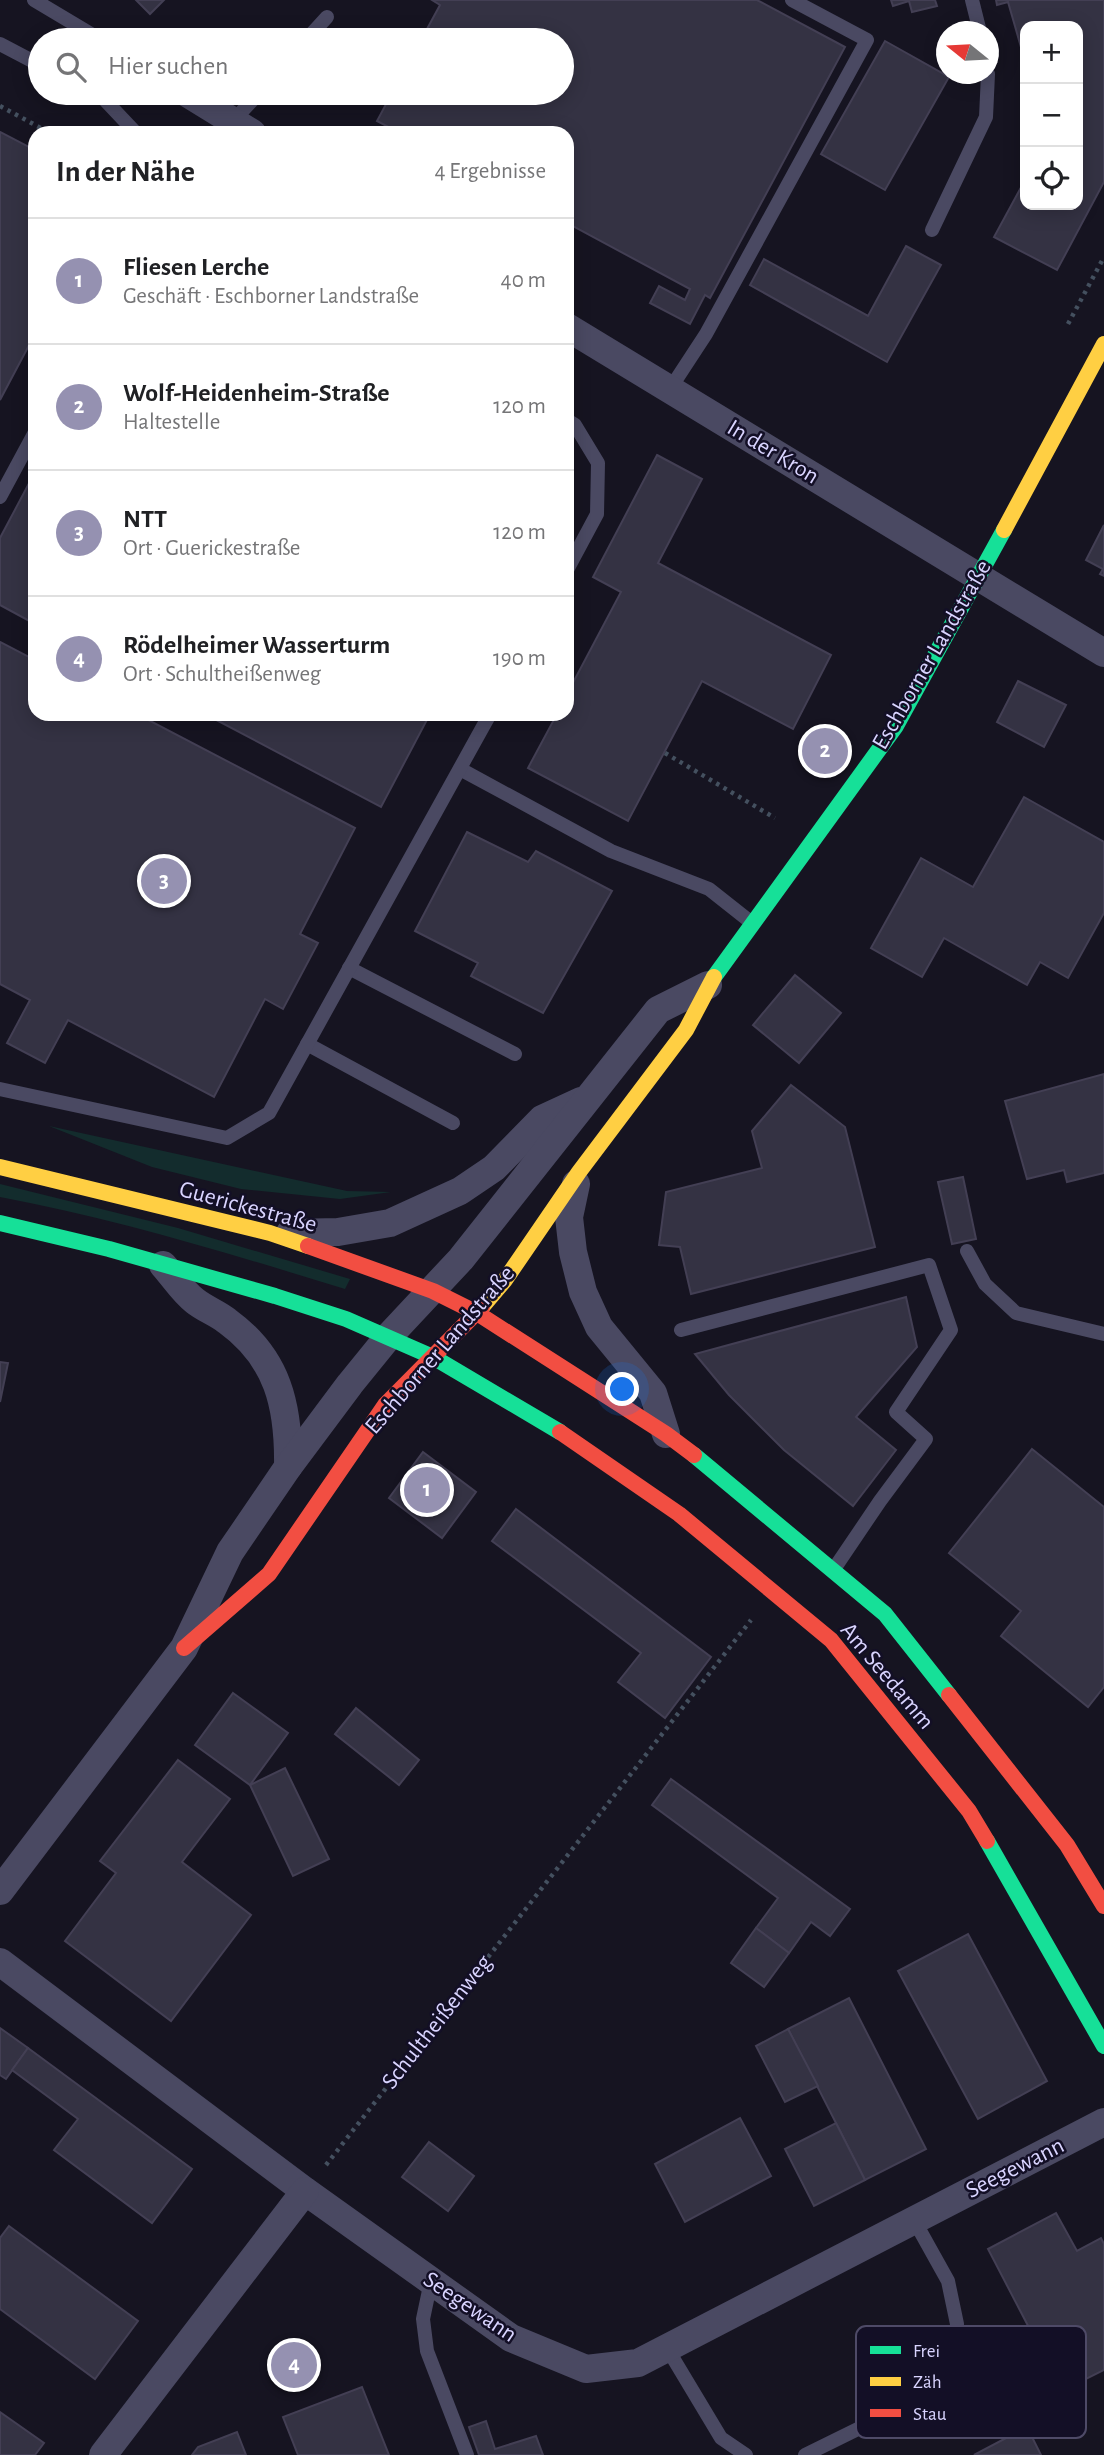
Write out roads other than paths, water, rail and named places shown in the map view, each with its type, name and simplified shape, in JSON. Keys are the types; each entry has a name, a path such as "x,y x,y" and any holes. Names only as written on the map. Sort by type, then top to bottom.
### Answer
{"main road":[{"name":"Eschborner Landstraße","path":"184,1648 269,1574 385,1405 477,1313 505,1280 579,1172 686,1030 708,985 896,726 978,578 1094,382 1104,344"},
{"name":"Guerickestraße","path":"0,1167 270,1233 433,1291 477,1313"},
{"path":"0,1223 109,1249 275,1296 346,1319 433,1357"},
{"name":"Am Seedamm","path":"477,1313 666,1434 709,1465 885,1614 974,1723 1067,1845 1104,1906"},
{"name":"Am Seedamm","path":"433,1357 541,1420 634,1482 679,1514 831,1640 969,1811 1104,2046"}],"street":[{"path":"206,105 240,126"},
{"name":"In der Kron","path":"574,331 1104,653"},
{"name":"Eschborner Landstraße","path":"0,1891 184,1648 230,1552 288,1467 389,1336 461,1259 658,1010 708,985"},
{"name":"Eschborner Landstraße","path":"270,1233 338,1232 390,1223 460,1191 494,1168 542,1119 587,1099"},
{"name":"Eschborner Landstraße","path":"579,1172 569,1217 573,1252 583,1292 600,1327 653,1393 666,1434"},
{"path":"163,1265 193,1300 227,1321 255,1345 273,1371 284,1408 288,1467"},
{"name":"Seegewann","path":"0,1962 305,2191 512,2338 586,2369 638,2363 1104,2122"},
{"path":"103,2455 305,2191"}],"lane":[{"path":"34,0 81,28"},
{"path":"670,389 706,334 867,40 792,0"},
{"path":"972,0 977,21"},
{"path":"317,28 327,17"},
{"path":"0,44 28,59"},
{"path":"932,230 986,117 988,84"},
{"path":"110,105 129,126"},
{"path":"242,126 253,105"},
{"path":"574,424 598,463 597,514 574,557"},
{"path":"0,497 28,445"},
{"path":"0,1089 227,1138 269,1113 486,721"},
{"path":"460,769 611,851 709,889 753,924"},
{"path":"349,968 515,1054"},
{"path":"307,1044 453,1123"},
{"path":"967,1251 985,1284 1016,1313 1104,1334"},
{"path":"681,1330 929,1265 951,1330 896,1412 926,1440 833,1570"},
{"path":"914,2220 948,2281 957,2326"},
{"path":"431,2281 423,2319 428,2351 467,2455"},
{"path":"667,2348 721,2438 746,2455"},
{"path":"805,2455 856,2430"}],"place":[{"name":"Wolf-Heidenheim-Straße","path":"825,751"},
{"name":"NTT","path":"164,881"},
{"name":"Fliesen Lerche","path":"427,1490"},
{"name":"Rödelheimer Wasserturm","path":"294,2365"}]}
